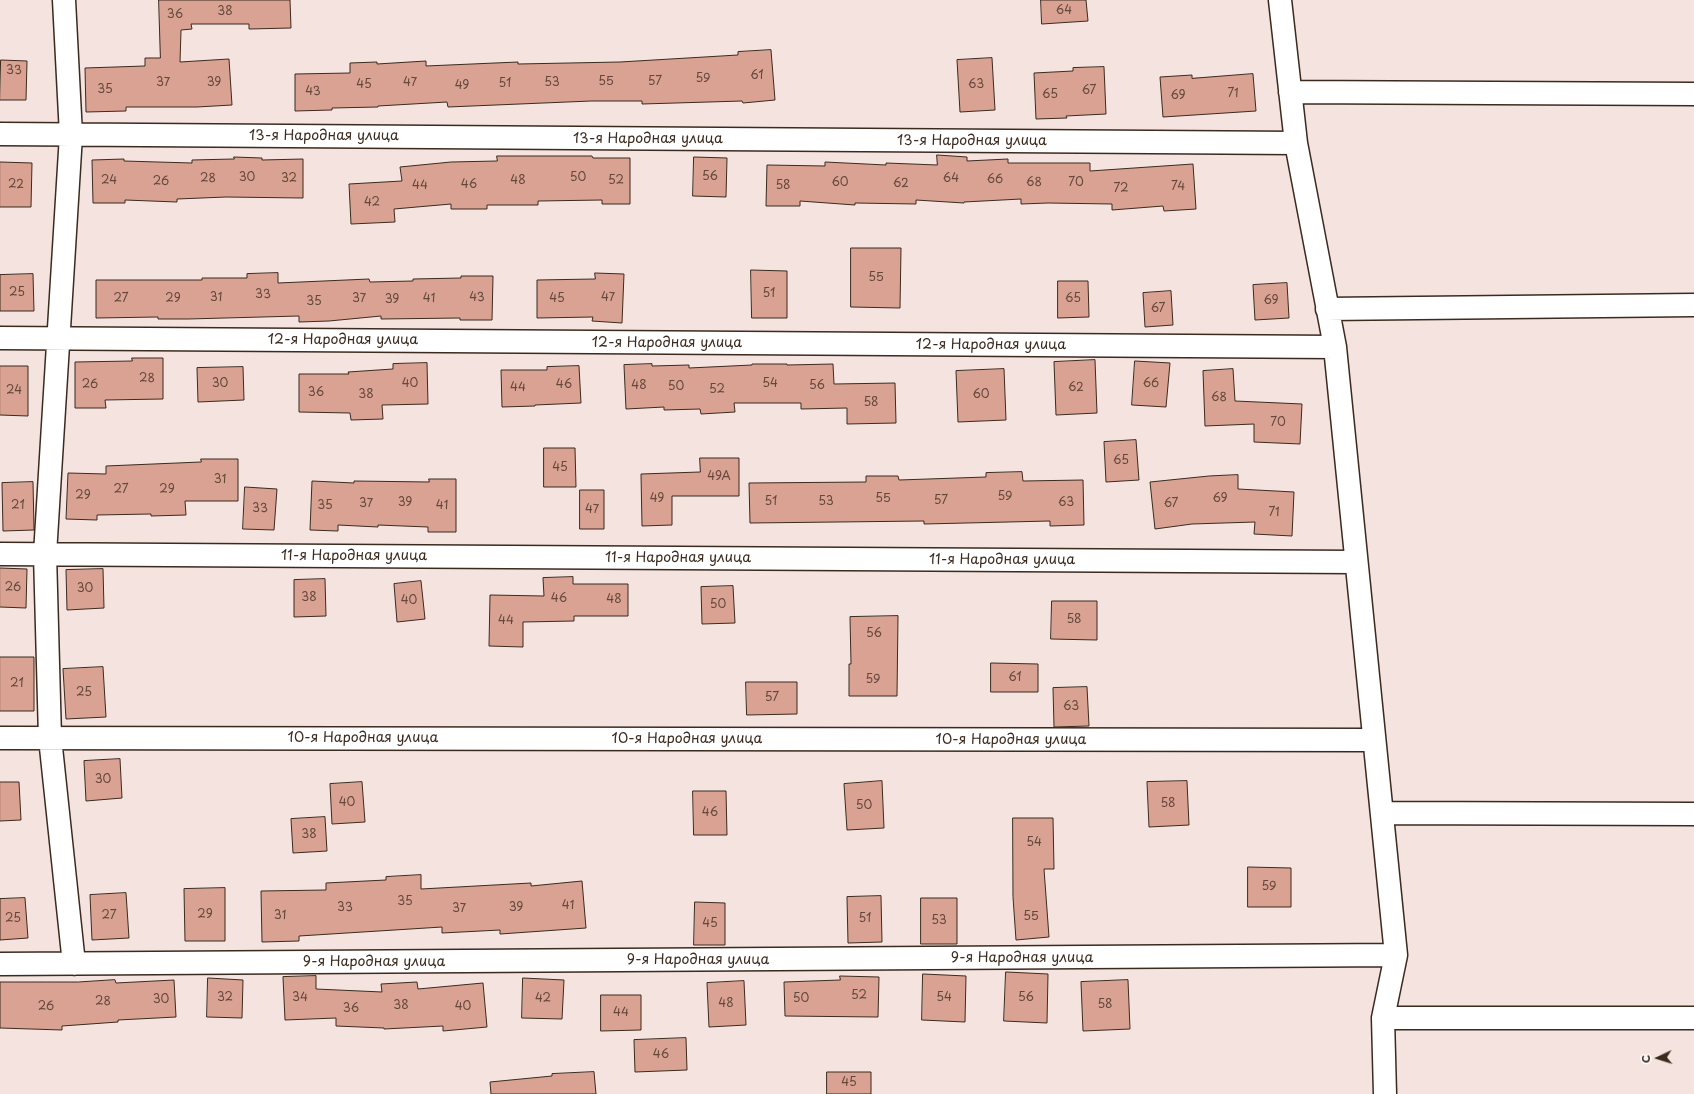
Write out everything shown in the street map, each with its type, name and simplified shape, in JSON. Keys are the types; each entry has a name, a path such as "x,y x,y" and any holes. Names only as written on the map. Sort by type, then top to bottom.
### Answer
{"street":[{"path":"64,0 71,135 45,554 50,738 74,964"},
{"path":"1280,0 1296,143 1335,347 1355,562 1396,956 1383,1018 1384,1094"},
{"path":"1290,92 1694,94"},
{"name":"13-я Народная улица","path":"0,134 1296,143"},
{"path":"1327,310 1694,305"},
{"name":"12-я Народная улица","path":"0,338 1335,347"},
{"name":"11-я Народная улица","path":"0,554 1355,562"},
{"name":"10-я Народная улица","path":"0,738 1374,740"},
{"path":"1382,814 1694,814"},
{"name":"9-я Народная улица","path":"0,964 1396,956"},
{"path":"1383,1018 1694,1018"}],"building":[{"path":"159,0 290,0 291,28 249,29 249,24 191,24 192,29 181,30 180,62 229,59 232,105 197,107 126,107 126,111 86,112 85,68 145,66 145,58 160,58"},
{"path":"1041,0 1086,0 1088,21 1042,24"},
{"path":"771,50 775,100 743,103 742,101 642,104 642,101 591,101 448,107 447,102 295,111 295,74 350,73 350,63 377,62 377,64 426,61 426,66 518,62 518,64 620,62 738,55 738,52"},
{"path":"992,58 995,110 960,112 957,60"},
{"path":"1,60 27,61 26,100 0,100"},
{"path":"1104,67 1106,114 1066,116 1067,118 1036,119 1034,73 1073,71 1073,68"},
{"path":"1253,74 1256,111 1163,117 1160,77 1192,75 1192,78"},
{"path":"937,155 967,157 967,161 1008,159 1008,163 1090,163 1090,171 1193,164 1196,209 1164,211 1163,206 1112,210 1112,204 1021,204 1021,199 964,203 916,200 916,204 855,203 855,205 800,201 800,206 766,206 767,165 825,166 825,162 886,165 886,163 937,165"},
{"path":"497,156 592,156 593,158 630,158 630,204 602,204 602,200 538,201 538,205 487,205 487,209 451,209 451,204 394,209 395,222 351,224 349,184 402,181 400,167 451,162 497,161"},
{"path":"234,157 262,158 262,160 303,159 303,198 226,197 177,199 177,202 125,200 125,203 93,203 92,160 124,159 124,161 192,163 192,160 234,159"},
{"path":"694,157 727,158 726,197 693,196"},
{"path":"0,162 32,163 31,207 0,207"},
{"path":"851,248 901,248 900,308 851,307"},
{"path":"751,270 787,271 787,318 752,318"},
{"path":"278,273 278,283 369,279 370,282 413,281 413,279 461,278 461,276 493,276 492,320 460,320 460,318 381,319 381,316 299,322 299,316 188,319 158,319 158,317 96,318 96,280 202,280 202,278 247,278 247,274"},
{"path":"595,273 624,274 622,323 592,321 593,317 537,318 537,280 595,279"},
{"path":"33,274 34,311 0,311 0,275"},
{"path":"1058,281 1088,281 1089,317 1058,318"},
{"path":"1287,283 1289,318 1255,320 1253,285"},
{"path":"1171,291 1173,325 1145,327 1143,293"},
{"path":"132,358 163,358 163,399 105,400 106,408 75,408 75,362 132,361"},
{"path":"1095,360 1097,413 1056,415 1054,362"},
{"path":"1135,361 1170,363 1166,407 1132,405"},
{"path":"427,363 428,404 382,405 383,419 351,420 350,413 299,412 299,374 349,374 348,372 393,369 393,364"},
{"path":"652,364 652,366 689,365 689,368 752,364 833,364 834,384 895,383 896,423 847,424 847,408 801,409 801,403 734,403 735,412 701,414 700,409 664,410 664,407 626,409 624,365"},
{"path":"0,366 28,366 28,416 0,415"},
{"path":"579,366 581,403 502,407 501,370 547,370 547,367"},
{"path":"243,367 244,400 198,402 197,368"},
{"path":"1004,369 1006,420 958,422 956,371"},
{"path":"1233,369 1235,401 1302,404 1300,444 1254,442 1254,424 1205,426 1203,371"},
{"path":"1136,440 1139,480 1106,482 1104,442"},
{"path":"544,448 575,448 576,487 544,487"},
{"path":"700,458 739,458 739,496 672,496 672,525 642,526 641,474 700,472"},
{"path":"201,459 238,459 238,501 185,501 186,515 97,515 97,520 66,519 68,473 106,474 106,466 201,462"},
{"path":"1022,472 1023,481 1083,480 1084,525 1050,526 1050,521 924,524 924,521 750,523 749,483 866,482 866,476 898,476 899,480 986,477 986,473"},
{"path":"1238,475 1238,489 1294,492 1292,536 1254,534 1255,522 1192,524 1155,529 1150,482 1209,476"},
{"path":"429,479 456,479 456,532 428,532 428,527 378,525 378,527 338,525 338,531 310,530 312,481 354,483 354,481 429,482"},
{"path":"33,482 34,530 3,531 2,483"},
{"path":"245,487 277,489 274,530 243,529"},
{"path":"580,490 604,490 604,529 580,529"},
{"path":"0,568 27,569 26,608 0,607"},
{"path":"103,569 104,608 67,610 66,570"},
{"path":"573,577 573,584 628,584 628,616 574,616 574,621 523,622 523,647 489,646 490,595 544,596 543,578"},
{"path":"325,579 326,616 294,617 294,580"},
{"path":"421,581 425,619 397,622 394,584"},
{"path":"733,586 735,623 702,624 701,587"},
{"path":"1052,601 1097,601 1097,640 1051,639"},
{"path":"898,616 897,696 849,696 849,664 851,664 850,617"},
{"path":"0,657 34,657 34,711 0,711"},
{"path":"991,663 1038,664 1038,692 991,692"},
{"path":"103,667 106,717 66,719 63,669"},
{"path":"746,682 797,682 797,714 747,715"},
{"path":"1087,687 1089,726 1054,727 1053,688"},
{"path":"120,759 122,798 86,801 84,761"},
{"path":"882,781 884,828 847,830 844,784"},
{"path":"1187,781 1189,825 1149,827 1147,782"},
{"path":"0,782 19,782 21,820 0,821"},
{"path":"362,782 365,822 332,824 330,784"},
{"path":"693,791 726,791 727,835 694,835"},
{"path":"325,817 327,851 293,853 291,819"},
{"path":"1013,818 1053,818 1054,869 1044,869 1049,937 1016,940 1013,897"},
{"path":"1248,867 1291,868 1291,907 1248,907"},
{"path":"421,875 421,889 531,883 531,886 582,881 586,928 500,934 500,930 442,933 442,927 299,936 299,941 262,942 261,891 326,890 326,883 386,880 386,877"},
{"path":"225,888 225,941 185,941 184,889"},
{"path":"126,893 129,938 92,940 90,895"},
{"path":"881,896 882,942 848,943 847,897"},
{"path":"25,898 28,938 0,940 0,899"},
{"path":"921,898 957,898 957,944 921,944"},
{"path":"695,902 725,903 725,945 694,945"},
{"path":"1006,972 1048,974 1047,1023 1004,1021"},
{"path":"923,974 966,976 965,1022 922,1020"},
{"path":"316,976 316,989 382,992 381,984 417,982 418,989 483,983 487,1027 443,1031 443,1026 384,1029 336,1026 336,1018 285,1020 283,977"},
{"path":"840,976 879,977 878,1017 785,1016 784,982 840,980"},
{"path":"208,978 243,980 242,1018 207,1017"},
{"path":"523,978 564,980 562,1019 522,1018"},
{"path":"115,980 116,983 174,980 176,1017 118,1020 118,1022 62,1026 62,1030 0,1028 0,982 78,982"},
{"path":"1128,980 1130,1029 1083,1031 1081,982"},
{"path":"744,981 746,1025 709,1027 707,983"},
{"path":"601,995 641,995 641,1030 601,1031"},
{"path":"686,1038 687,1070 635,1072 634,1040"},
{"path":"594,1072 596,1094 491,1094 490,1082 552,1076 552,1074"},
{"path":"827,1072 871,1072 871,1094 827,1094"}]}
